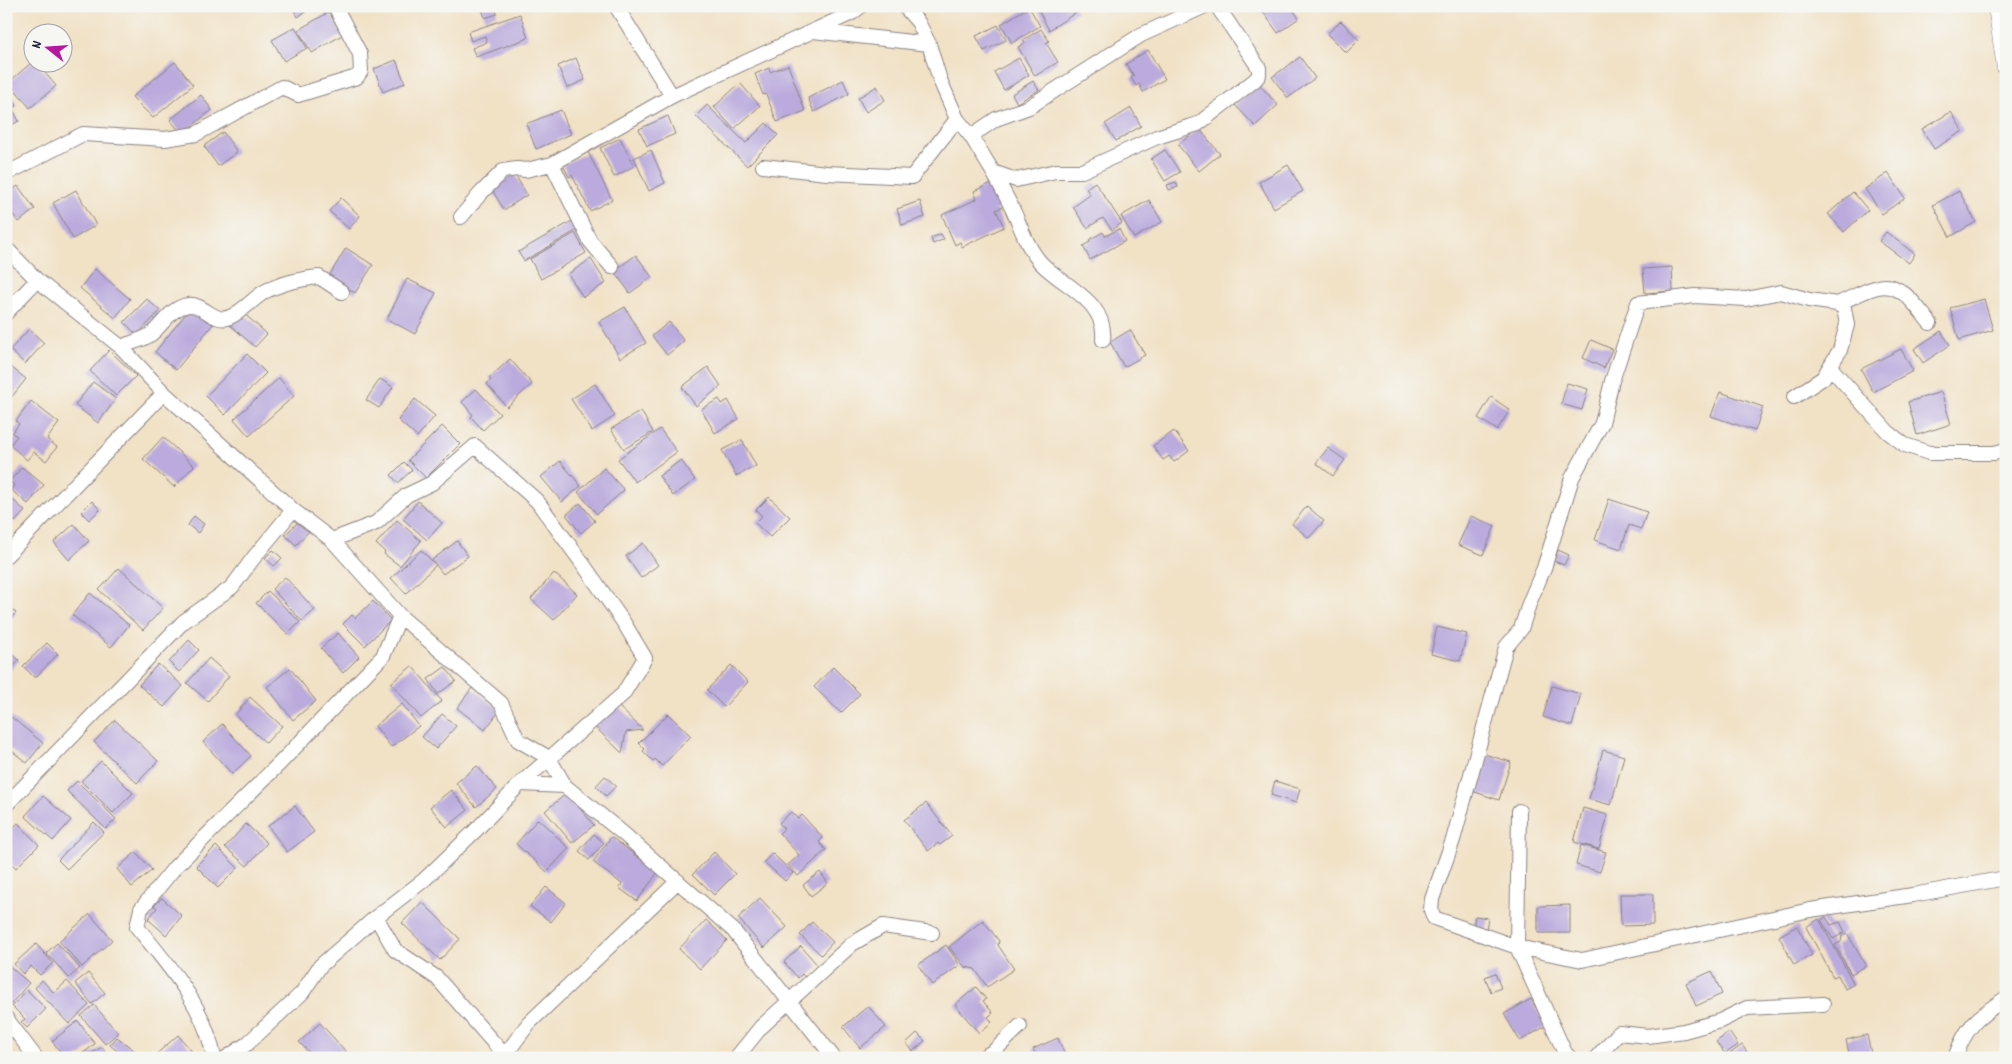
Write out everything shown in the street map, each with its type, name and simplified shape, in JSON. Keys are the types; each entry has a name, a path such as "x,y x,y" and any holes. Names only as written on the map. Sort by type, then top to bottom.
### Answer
{"street":[{"path":"6,174 83,134 165,139 196,134 282,87 298,95 357,77 362,71 360,54 335,6"},
{"path":"616,6 672,96"},
{"path":"460,218 503,171 526,170 552,164 672,96 852,13 861,6"},
{"path":"904,6 918,22 929,44 940,80 957,119 992,172 1040,262 1095,308 1101,319 1104,331 1103,340"},
{"path":"970,136 996,119 1029,107 1141,34 1204,6"},
{"path":"992,172 1016,180 1056,171 1082,171 1157,137 1198,124 1259,75 1259,68 1217,6"},
{"path":"1997,6 2006,68"},
{"path":"811,31 929,44"},
{"path":"763,166 827,173 912,176 957,119"},
{"path":"552,164 590,241 612,266"},
{"path":"6,248 37,280 122,347 164,393 293,510 332,540 400,616 501,703 518,740 549,758 565,786 733,930 834,1058"},
{"path":"122,347 149,335 172,311 187,305 196,305 207,313 222,319 231,316 265,292 296,280 319,277 342,292"},
{"path":"6,312 37,280"},
{"path":"1837,304 1878,286 1899,289 1916,305 1930,323"},
{"path":"1794,398 1823,378 1840,350 1847,325 1844,308 1837,304 1809,300 1781,292 1746,298 1695,296 1638,303 1612,381 1602,423 1572,478 1544,568 1521,629 1506,647 1453,840 1432,899 1431,910 1434,918 1517,947 1582,960 1810,910 2006,878"},
{"path":"1830,367 1888,432 1906,445 1929,453 1994,453 2006,450"},
{"path":"6,556 164,393"},
{"path":"226,1058 246,1044 302,993 320,966 376,917 424,880 520,784 623,694 645,658 604,594 537,501 475,446 432,483 407,495 376,522 332,540"},
{"path":"6,804 183,622 232,587 293,510"},
{"path":"214,1058 210,1037 192,998 137,927 141,908 175,868 289,754 383,656 400,616"},
{"path":"520,784 565,786"},
{"path":"1520,811 1517,947 1565,1053 1570,1058"},
{"path":"376,917 395,950 436,978 504,1057 529,1023 678,881"},
{"path":"736,1058 760,1027 852,944 883,926 932,933"},
{"path":"1955,1058 1962,1038 1978,1016 2006,998"},
{"path":"1596,1058 1619,1033 1648,1036 1684,1031 1720,1021 1747,1008 1823,1004"},
{"path":"6,1018 36,1058"},
{"path":"982,1058 994,1051 1020,1026"}],"building":[{"path":"291,6 313,6 298,17"},
{"path":"481,6 495,6 497,14 485,18"},
{"path":"1036,6 1074,6 1077,12 1049,30"},
{"path":"1259,6 1290,6 1299,18 1278,33"},
{"path":"1029,7 1040,26 1012,43 1001,24"},
{"path":"329,12 342,35 312,53 298,30"},
{"path":"520,14 528,38 476,57 472,48 487,42 485,36 471,41 468,32"},
{"path":"1341,21 1359,40 1346,53 1327,34"},
{"path":"998,25 1006,40 984,51 976,36"},
{"path":"295,27 307,48 284,61 272,40"},
{"path":"1041,29 1049,41 1046,43 1058,62 1035,76 1018,47 1025,43 1023,40"},
{"path":"1148,50 1165,79 1143,92 1139,84 1136,86 1131,78 1134,76 1126,64"},
{"path":"1300,57 1315,78 1288,98 1272,77"},
{"path":"576,58 585,80 567,88 558,66"},
{"path":"1019,58 1029,75 1004,90 994,72"},
{"path":"396,60 405,83 383,92 374,69"},
{"path":"175,62 193,85 153,118 132,97"},
{"path":"788,65 805,111 777,122 766,94 763,95 755,74 769,68 770,72"},
{"path":"22,71 44,72 56,86 30,108 9,82"},
{"path":"843,80 849,94 814,112 808,98"},
{"path":"1033,81 1039,90 1017,103 1012,94"},
{"path":"740,83 760,106 734,129 714,107"},
{"path":"1258,83 1278,105 1255,126 1235,105"},
{"path":"6,86 17,106 12,108 19,121 6,128"},
{"path":"877,86 885,100 866,112 858,98"},
{"path":"201,95 212,110 182,134 170,120"},
{"path":"707,105 746,143 766,123 778,135 747,166 696,116"},
{"path":"1131,108 1141,126 1116,141 1105,124"},
{"path":"561,110 571,134 536,149 526,124"},
{"path":"1951,112 1963,131 1934,149 1922,129"},
{"path":"668,116 675,134 647,146 639,129"},
{"path":"1199,128 1220,154 1199,171 1178,145"},
{"path":"223,132 237,152 218,166 204,146"},
{"path":"620,138 634,166 614,177 600,148"},
{"path":"651,150 665,183 649,191 634,158"},
{"path":"1165,150 1180,172 1165,181 1151,159"},
{"path":"588,152 612,200 590,211 572,175 569,177 563,165"},
{"path":"1288,165 1303,191 1274,208 1259,182"},
{"path":"514,173 527,195 504,210 491,188"},
{"path":"1888,173 1905,198 1882,214 1865,189"},
{"path":"994,182 1004,206 996,210 1004,227 962,247 960,242 955,245 942,215 977,199 974,191"},
{"path":"1095,182 1122,223 1112,230 1103,218 1087,228 1073,207 1090,195 1086,188"},
{"path":"1176,182 1178,187 1169,190 1167,185"},
{"path":"18,186 35,209 19,222 6,206 6,194"},
{"path":"76,190 96,225 73,239 53,203"},
{"path":"1959,191 1976,222 1950,237 1933,205"},
{"path":"1853,192 1868,210 1844,232 1828,214"},
{"path":"341,198 360,216 349,229 329,211"},
{"path":"1149,200 1162,222 1134,238 1121,216"},
{"path":"920,201 925,217 902,225 897,209"},
{"path":"572,221 577,230 524,261 518,252"},
{"path":"1119,229 1125,241 1090,260 1083,246 1103,232 1105,236"},
{"path":"1886,232 1915,254 1909,263 1879,241"},
{"path":"575,233 586,253 541,279 530,259"},
{"path":"941,234 944,239 933,244 931,238"},
{"path":"346,248 373,265 355,293 329,276"},
{"path":"636,255 652,277 630,293 614,271"},
{"path":"591,259 606,283 583,297 568,274"},
{"path":"1672,267 1673,291 1645,293 1643,269"},
{"path":"95,269 130,299 115,318 80,288"},
{"path":"407,279 436,293 415,334 387,319"},
{"path":"147,299 160,311 137,335 124,322"},
{"path":"1984,299 1993,330 1959,340 1950,308"},
{"path":"192,306 213,324 176,370 155,352"},
{"path":"625,307 646,343 620,358 599,322"},
{"path":"241,311 267,334 255,347 229,324"},
{"path":"669,322 684,341 667,355 652,336"},
{"path":"29,329 44,343 25,364 10,350"},
{"path":"1130,330 1145,355 1124,367 1110,342"},
{"path":"1941,331 1950,345 1923,363 1914,349"},
{"path":"1591,340 1612,349 1604,368 1583,358"},
{"path":"1901,349 1913,371 1873,392 1861,369"},
{"path":"109,350 136,376 116,396 90,371"},
{"path":"247,354 266,373 225,415 206,396"},
{"path":"510,359 532,384 507,407 487,384 491,380 489,378"},
{"path":"6,363 26,379 10,399 6,396"},
{"path":"708,367 721,386 696,406 682,387"},
{"path":"279,378 294,396 249,436 234,419"},
{"path":"380,379 393,387 379,408 366,400"},
{"path":"93,382 116,399 98,423 75,405"},
{"path":"1567,383 1588,389 1582,410 1561,404"},
{"path":"595,384 615,416 592,431 571,399"},
{"path":"476,389 500,414 483,430 471,417 473,415 462,402"},
{"path":"1720,392 1763,407 1755,431 1711,416"},
{"path":"1941,392 1951,424 1917,435 1908,402"},
{"path":"1491,397 1510,410 1497,430 1478,418"},
{"path":"415,399 435,416 417,437 398,420"},
{"path":"719,399 722,404 728,400 739,419 715,433 701,409"},
{"path":"31,401 59,423 47,439 57,447 46,461 34,452 27,460 10,445 17,436 12,433 19,424 16,421"},
{"path":"641,411 653,432 624,449 611,429"},
{"path":"442,426 460,444 426,478 408,460"},
{"path":"660,429 677,452 635,482 618,459"},
{"path":"1174,431 1189,451 1174,462 1169,456 1163,460 1153,446"},
{"path":"163,437 194,466 174,487 143,459"},
{"path":"742,440 756,466 736,476 722,450"},
{"path":"1328,448 1345,460 1333,476 1316,463"},
{"path":"681,460 695,480 673,496 659,476"},
{"path":"560,461 581,486 562,502 541,477"},
{"path":"404,462 412,470 398,483 391,475"},
{"path":"22,467 44,485 28,504 11,490 14,485 10,481"},
{"path":"604,468 624,490 597,514 578,492"},
{"path":"769,497 790,517 770,537 755,523 762,516 756,510"},
{"path":"12,499 25,511 15,522 6,513 6,505"},
{"path":"1609,499 1647,512 1641,529 1629,525 1621,549 1595,540"},
{"path":"92,501 100,510 89,520 81,512"},
{"path":"418,501 442,523 427,540 403,519"},
{"path":"580,503 595,521 581,533 566,515"},
{"path":"1307,506 1324,521 1309,538 1292,524"},
{"path":"194,516 204,524 198,533 188,525"},
{"path":"1471,516 1495,526 1483,555 1458,545"},
{"path":"300,520 310,530 296,545 285,535"},
{"path":"397,520 421,541 400,566 384,554 385,552 376,544"},
{"path":"74,524 89,541 69,560 54,542"},
{"path":"457,541 468,556 443,574 432,560"},
{"path":"643,543 658,565 641,578 626,556"},
{"path":"273,550 282,558 274,566 265,558"},
{"path":"421,550 436,565 406,594 391,578"},
{"path":"1558,550 1569,555 1564,565 1554,561"},
{"path":"119,568 163,608 143,630 99,590"},
{"path":"554,573 577,594 554,620 531,599"},
{"path":"285,577 315,610 302,621 272,589"},
{"path":"268,591 300,622 288,634 256,603"},
{"path":"90,593 129,625 111,647 72,615"},
{"path":"373,601 391,620 365,646 343,624 352,615 355,618"},
{"path":"6,604 16,613 6,624"},
{"path":"1437,627 1467,634 1460,661 1431,654"},
{"path":"338,633 359,657 343,673 321,648"},
{"path":"189,640 199,650 179,672 169,662"},
{"path":"47,643 58,654 35,678 23,666"},
{"path":"6,649 19,660 6,675"},
{"path":"209,658 229,676 208,701 187,683"},
{"path":"158,664 183,686 164,707 139,685"},
{"path":"731,665 748,682 724,707 707,690"},
{"path":"412,666 442,701 421,718 391,683"},
{"path":"445,667 456,681 438,694 428,679"},
{"path":"833,667 860,694 841,713 814,687"},
{"path":"290,668 316,701 293,720 267,687"},
{"path":"1552,686 1581,694 1572,726 1543,717"},
{"path":"472,688 500,710 485,730 457,708"},
{"path":"250,697 282,726 266,743 235,715"},
{"path":"402,704 419,726 391,747 375,726"},
{"path":"616,704 643,730 626,732 622,753 595,727"},
{"path":"6,713 43,743 27,763 6,746"},
{"path":"442,714 456,726 436,749 422,737"},
{"path":"668,714 691,736 662,766 655,759 653,761 643,751 645,749 639,743"},
{"path":"115,720 158,761 137,783 94,742"},
{"path":"222,724 251,756 232,774 203,742"},
{"path":"1603,750 1624,756 1611,805 1589,799"},
{"path":"1484,754 1511,762 1499,800 1472,791"},
{"path":"101,761 133,793 113,813 81,781"},
{"path":"477,766 497,789 476,807 456,783"},
{"path":"605,776 616,786 606,796 596,786"},
{"path":"77,781 116,819 106,829 67,791"},
{"path":"1275,781 1300,789 1296,803 1271,795"},
{"path":"451,790 468,810 447,827 430,807"},
{"path":"567,793 594,825 572,843 545,811"},
{"path":"43,796 71,820 53,841 25,816"},
{"path":"926,803 952,836 928,851 904,820"},
{"path":"295,806 314,832 287,852 268,826"},
{"path":"1583,808 1608,815 1599,849 1574,842"},
{"path":"791,812 798,819 802,815 823,838 819,842 826,850 798,876 788,865 799,855 779,833 784,829 779,823"},
{"path":"538,819 569,848 547,872 516,844"},
{"path":"94,822 104,832 67,869 58,860"},
{"path":"18,823 39,845 16,868 6,858 6,835"},
{"path":"246,824 267,843 247,866 225,847"},
{"path":"594,834 604,843 589,860 579,851"},
{"path":"611,837 658,872 637,901 619,888 622,884 593,862"},
{"path":"1581,845 1606,852 1600,872 1576,865"},
{"path":"216,846 238,868 218,888 196,866"},
{"path":"136,852 152,870 132,887 117,869"},
{"path":"714,852 735,874 714,895 693,874"},
{"path":"772,853 793,873 785,881 764,862"},
{"path":"820,872 828,883 811,896 803,885"},
{"path":"546,887 566,903 551,922 530,906"},
{"path":"1620,894 1653,894 1653,925 1621,926"},
{"path":"162,898 182,916 166,935 148,919 157,908 154,906"},
{"path":"760,898 787,927 764,948 738,918"},
{"path":"422,902 460,939 440,960 402,923"},
{"path":"1570,905 1570,933 1538,933 1538,906"},
{"path":"90,914 112,940 82,967 59,941"},
{"path":"1475,916 1488,918 1486,930 1473,928"},
{"path":"1826,917 1831,925 1840,922 1845,932 1833,939 1821,920"},
{"path":"1819,919 1854,984 1845,989 1838,975 1833,977 1806,927"},
{"path":"706,920 727,940 700,969 679,949"},
{"path":"983,920 999,941 998,945 1014,969 987,987 975,969 965,967 949,947"},
{"path":"812,922 833,942 821,955 800,935"},
{"path":"1797,926 1812,955 1794,965 1779,936"},
{"path":"1847,933 1866,966 1851,974 1835,945 1841,942 1842,936"},
{"path":"57,943 80,968 69,978 46,953"},
{"path":"36,944 53,963 40,975 31,966 23,974 14,964"},
{"path":"946,945 960,965 932,985 918,965"},
{"path":"801,946 819,967 806,979 802,974 798,978 784,962"},
{"path":"6,963 29,983 10,1005 6,1002"},
{"path":"1712,971 1722,994 1696,1006 1686,983"},
{"path":"88,973 105,993 92,1004 75,983"},
{"path":"1495,973 1501,988 1491,992 1485,977"},
{"path":"42,980 54,993 67,981 89,1005 69,1024 35,988"},
{"path":"976,987 986,999 983,1001 993,1013 988,1017 992,1022 979,1033 955,1005"},
{"path":"27,990 46,1009 27,1028 21,1022 25,1019 12,1006"},
{"path":"1531,999 1546,1026 1520,1041 1504,1014"},
{"path":"94,1005 118,1033 105,1044 81,1016"},
{"path":"868,1006 886,1027 860,1048 843,1027"},
{"path":"78,1021 95,1044 77,1058 65,1058 52,1041"},
{"path":"320,1023 349,1055 346,1058 314,1058 299,1042"},
{"path":"1729,1032 1738,1045 1725,1054 1716,1042"},
{"path":"917,1033 925,1041 913,1051 906,1043"},
{"path":"178,1035 196,1056 194,1058 152,1058"},
{"path":"1867,1035 1872,1058 1850,1058 1846,1040"},
{"path":"117,1037 135,1051 130,1058 125,1058 110,1045"},
{"path":"1058,1038 1066,1058 1037,1058 1033,1049"},
{"path":"1742,1045 1751,1058 1724,1058"},
{"path":"102,1047 109,1058 84,1058"},
{"path":"809,1053 813,1058 803,1058"}]}
